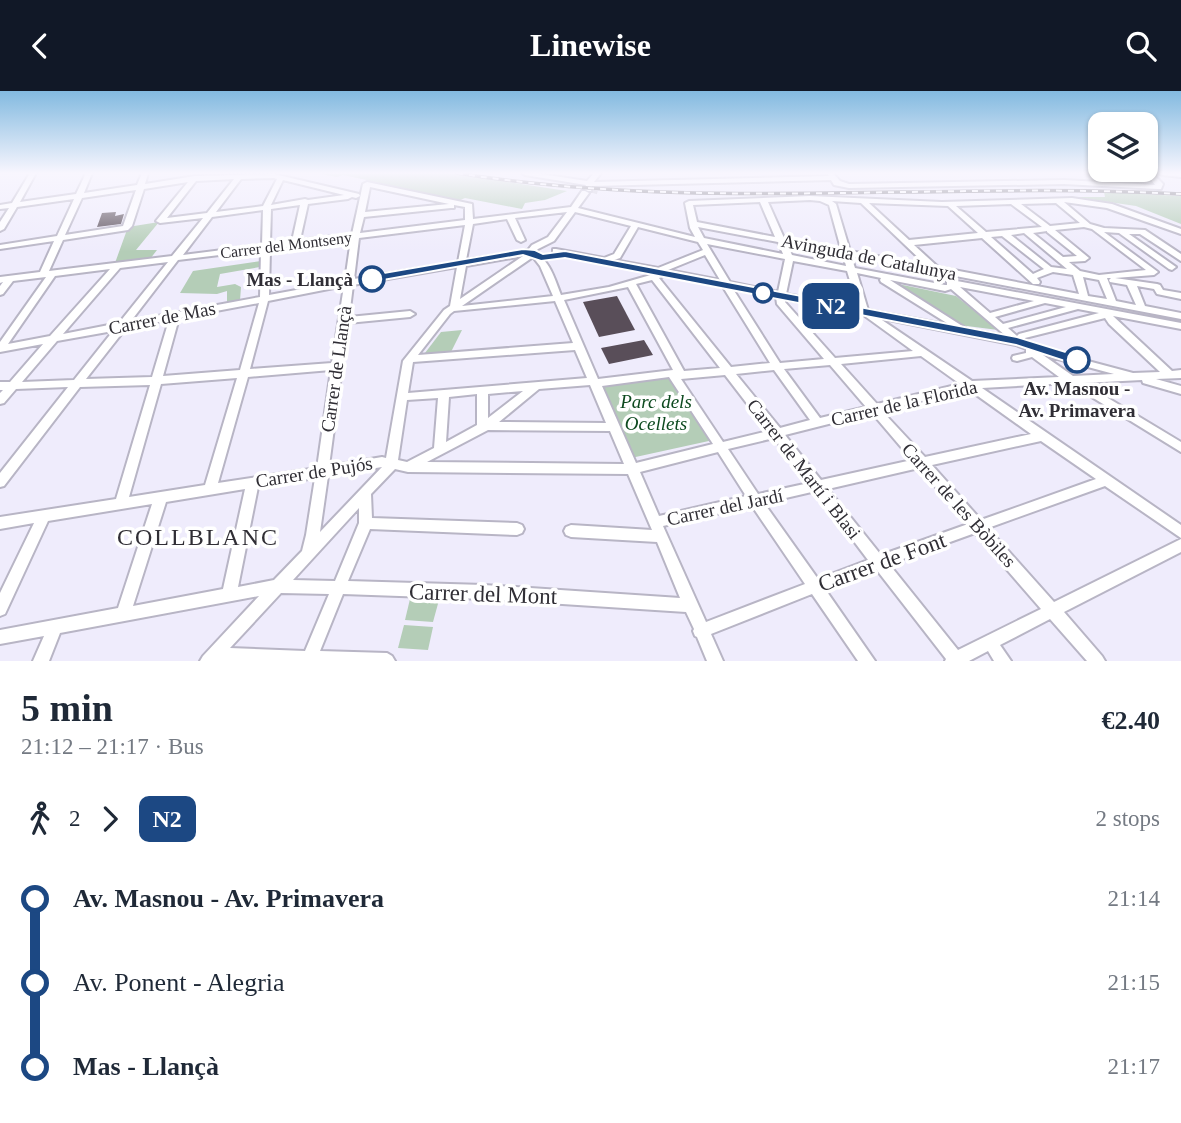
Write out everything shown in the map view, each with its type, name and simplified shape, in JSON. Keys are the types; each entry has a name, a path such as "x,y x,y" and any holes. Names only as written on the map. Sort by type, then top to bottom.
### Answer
{"street":[{"path":"0,229 18,200"},
{"path":"0,207 46,200"},
{"path":"0,349 48,274 59,238 77,200"},
{"path":"0,247 128,226 137,200"},
{"path":"177,200 160,221 311,200"},
{"path":"0,482 222,200"},
{"path":"210,489 264,299 267,205 270,200"},
{"name":"Carrer de Llançà","path":"308,554 363,200"},
{"path":"429,200 469,206 469,222 454,307"},
{"path":"547,253 581,200"},
{"path":"763,200 789,257 780,297"},
{"path":"772,200 689,203 694,227 701,240 776,365 818,423"},
{"path":"822,200 950,204 1056,200 1104,205 1181,232"},
{"path":"1056,200 1154,272"},
{"path":"295,244 304,201"},
{"path":"832,201 845,254 866,313 1181,532"},
{"path":"1012,201 1085,258 1062,260"},
{"path":"864,202 1017,342 1071,380 1181,448"},
{"path":"950,204 1044,290 1043,301 992,315"},
{"path":"360,215 461,205"},
{"name":"Carrer del Montseny","path":"5,280 575,207"},
{"name":"Avinguda de Catalunya","path":"575,207 635,225 852,271 945,288 951,284 1181,326"},
{"path":"510,217 521,240"},
{"path":"602,261 617,256 635,225"},
{"name":"Avinguda de Catalunya","path":"695,225 1177,315"},
{"path":"906,243 1048,229 1159,229"},
{"path":"1027,231 1077,274 1084,295"},
{"path":"1139,231 1181,258"},
{"path":"1004,233 1049,269 1157,287 1160,292 1181,296"},
{"path":"1123,233 1177,268"},
{"path":"541,245 547,253 559,298 594,382 715,661"},
{"path":"454,307 468,309 559,298 631,284 708,251"},
{"path":"213,656 391,465 406,364 443,317 520,260 547,253 602,261 657,274 1017,342 1040,351 1181,390"},
{"name":"Carrer de Mas","path":"0,349 348,283 462,263 547,253"},
{"path":"0,400 118,265"},
{"path":"1103,278 1102,276 1177,268"},
{"path":"1031,278 1049,269"},
{"name":"Carrer de Martí i Blasi","path":"657,274 726,370 955,660"},
{"path":"1103,278 1112,300"},
{"path":"884,279 962,329"},
{"path":"0,292 5,280"},
{"path":"1131,283 1141,306"},
{"path":"631,284 676,374 721,449 867,661"},
{"name":"Carrer de les Bòbiles","path":"780,297 779,300 831,360 1097,661"},
{"path":"1006,326 1078,307"},
{"path":"1017,342 1022,336 1106,313 1112,322 1176,375"},
{"path":"343,321 410,314"},
{"path":"121,504 175,316"},
{"path":"410,359 579,346"},
{"path":"401,397 922,353"},
{"path":"0,386 157,380 336,366"},
{"name":"Carrer de la Florida","path":"632,469 721,449 969,385 1176,375"},
{"path":"408,467 485,427 535,387"},
{"path":"482,390 485,427"},
{"path":"440,449 444,394"},
{"path":"485,427 613,427"},
{"path":"1170,440 1181,434"},
{"name":"Carrer del Jardí","path":"654,522 756,502 1042,436"},
{"name":"Carrer de Pujós","path":"0,523 382,462 408,467 632,469"},
{"name":"Carrer de Font","path":"700,631 879,562 1105,481"},
{"path":"229,595 253,482"},
{"path":"309,659 366,523 365,493"},
{"path":"123,615 161,497"},
{"path":"0,609 44,516"},
{"path":"366,523 517,529"},
{"path":"571,531 660,536"},
{"path":"955,660 1054,612 1181,545"},
{"name":"Carrer del Mont","path":"0,637 278,586 484,592 689,604"},
{"path":"41,661 56,626"},
{"path":"213,656 387,661"}],"green space":[{"path":"473,200 546,200 525,203 522,209"},
{"path":"1093,200 1181,200 1181,224 1136,206"},
{"path":"159,222 136,250 157,250 150,259 115,263 128,227"},
{"path":"261,261 260,267 220,274 217,287 235,284 241,287 240,301 227,303 227,291 217,294 180,293 193,271"},
{"path":"898,284 956,296 998,330 959,325"},
{"path":"462,330 450,354 429,357 425,353 441,332"},
{"name":"Parc dels Ocellets","path":"677,369 718,439 631,458 599,378"},
{"path":"410,599 439,600 433,622 405,620"},
{"path":"404,625 433,627 428,650 398,648"}],"building":[{"path":"116,212 115,216 124,214 121,224 97,227 102,213"},
{"path":"617,296 635,330 599,337 583,302"},
{"path":"644,340 653,355 609,364 601,348"}],"bus line":[{"name":"N2","path":"372,279 523,252 531,252 541,258 565,255 1017,342 1077,360"}],"place":[{"name":"Mas - Llançà","path":"372,279"},
{"name":"Av. Masnou - Av. Primavera","path":"1077,360"}],"district":[{"name":"COLLBLANC","path":"198,537"}]}
